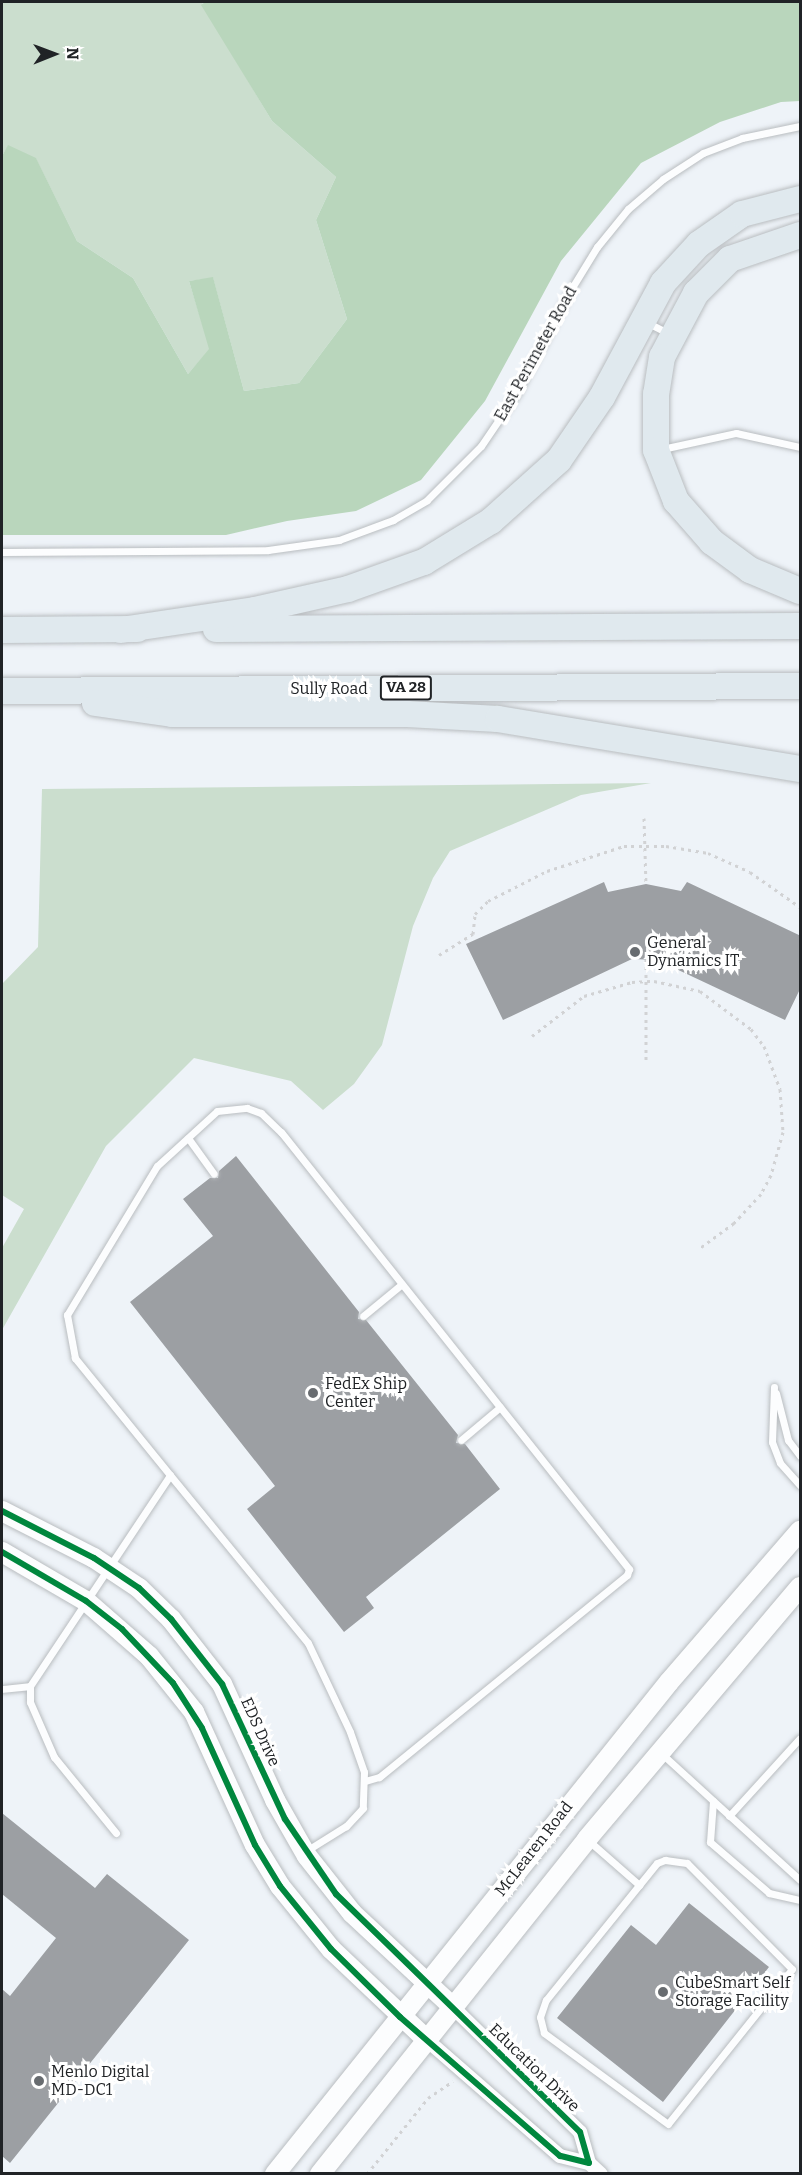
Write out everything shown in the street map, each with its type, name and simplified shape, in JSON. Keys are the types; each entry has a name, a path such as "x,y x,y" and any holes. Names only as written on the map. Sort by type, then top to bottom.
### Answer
{"highway":[{"path":"121,630 303,601 424,562 491,521 559,460 602,397 663,283 699,244 742,214 801,199"},
{"path":"801,235 730,259 696,293 671,334 662,357 656,394 656,450 676,501 712,542 750,570 801,591"},
{"path":"2,630 801,626"},
{"name":"Sully Road","path":"7,691 801,686"},
{"path":"7,691 172,714 407,714 498,719 801,769"}],"main road":[{"name":"EDS Drive","path":"2,1511 47,1532 108,1568 139,1588 171,1619 222,1684 275,1800 304,1852 352,1913 454,2008"},
{"name":"McLearen Road","path":"275,2174 669,1682 801,1531"},
{"path":"2,1552 86,1601 122,1629 173,1683 202,1728 251,1837 280,1886 331,1949 400,2017 427,2040"},
{"path":"320,2174 587,1839 662,1754 801,1587"}],"street":[{"name":"Education Drive","path":"454,2008 580,2132 589,2163"},
{"path":"427,2040 560,2156 589,2163 601,2174"}],"lane":[{"name":"East Perimeter Road","path":"2,552 268,550 339,540 393,520 427,500 482,446 516,393 570,291 597,247 628,209 692,158 742,138 801,126"},
{"path":"643,321 671,334"},
{"path":"656,450 727,433 750,434 801,447"},
{"path":"304,1852 357,1817 366,1797 365,1781 330,1683 309,1643 75,1358 67,1315 158,1166 218,1111 247,1108 261,1113 402,1284 629,1569 627,1575 379,1777 365,1781"},
{"path":"188,1138 214,1174"},
{"path":"363,1316 402,1284"},
{"path":"801,1456 788,1440 774,1387 772,1442 780,1463 801,1485"},
{"path":"461,1440 500,1407"},
{"path":"117,1833 54,1757 30,1702 30,1686 170,1475"},
{"path":"2,1689 30,1686"},
{"path":"729,1816 801,1738"},
{"path":"662,1754 801,1880"},
{"path":"713,1801 710,1842 769,1893 801,1900"},
{"path":"587,1839 639,1885"},
{"path":"673,1859 687,1863 792,1970 668,2124 544,2033 541,2025 541,2008 546,2000 639,1885 657,1863 673,1859"}],"path":[{"path":"644,818 646,884"},
{"path":"439,955 473,934 475,914 504,892 588,855 644,844 708,852 728,860 801,907"},
{"path":"646,959 646,1060"},
{"path":"532,1036 584,996 646,981 678,985 719,1002 752,1029 764,1046 780,1089 783,1132 771,1175 748,1211 700,1248"},
{"path":"367,2174 428,2098 447,2088 463,2070"}],"green space":[{"path":"2,2 205,2 202,4 272,121 336,177 316,220 347,319 299,383 244,391 213,278 189,281 210,349 188,374 133,278 77,241 36,159 8,146 2,156"},
{"path":"205,2 800,2 800,101 781,102 720,122 641,163 561,261 485,401 421,480 356,511 287,521 226,535 2,535 2,156 8,145 36,158 77,241 133,278 188,374 209,349 189,281 213,277 244,391 299,383 347,319 316,220 336,177 272,121 201,5"},
{"path":"651,783 581,795 450,851 433,878 413,926 382,1045 354,1084 323,1110 291,1081 194,1058 106,1146 2,1330 2,1248 24,1209 2,1195 2,984 38,947 42,789"}],"building":[{"name":"General Dynamics IT","path":"604,882 608,892 646,884 681,891 687,882 801,936 801,987 785,1020 657,960 632,959 503,1020 466,944"},
{"name":"FedEx Ship Center","path":"236,1156 359,1312 358,1319 366,1320 458,1435 456,1443 465,1444 500,1489 366,1597 374,1608 344,1632 247,1509 275,1486 130,1302 213,1236 183,1199 210,1178 218,1178 219,1171"},
{"name":"Menlo Digital MD-DC1","path":"2,1813 95,1888 107,1874 189,1940 10,2163 2,2156 2,1989 10,1996 56,1938 2,1894"},
{"name":"CubeSmart Self Storage Facility","path":"689,1903 769,1967 663,2102 557,2018 631,1925 656,1945"}],"cycle path":[{"path":"2,1511 94,1558 139,1588 171,1619 222,1684 285,1819 336,1894 580,2132 589,2163 560,2156 400,2017 331,1949 280,1886 255,1845 202,1728 173,1683 122,1629 86,1601 2,1552"}],"place":[{"name":"General Dynamics IT","path":"635,952"},
{"name":"FedEx Ship Center","path":"313,1393"},
{"name":"CubeSmart Self Storage Facility","path":"663,1992"},
{"name":"Menlo Digital MD-DC1","path":"39,2081"}]}
